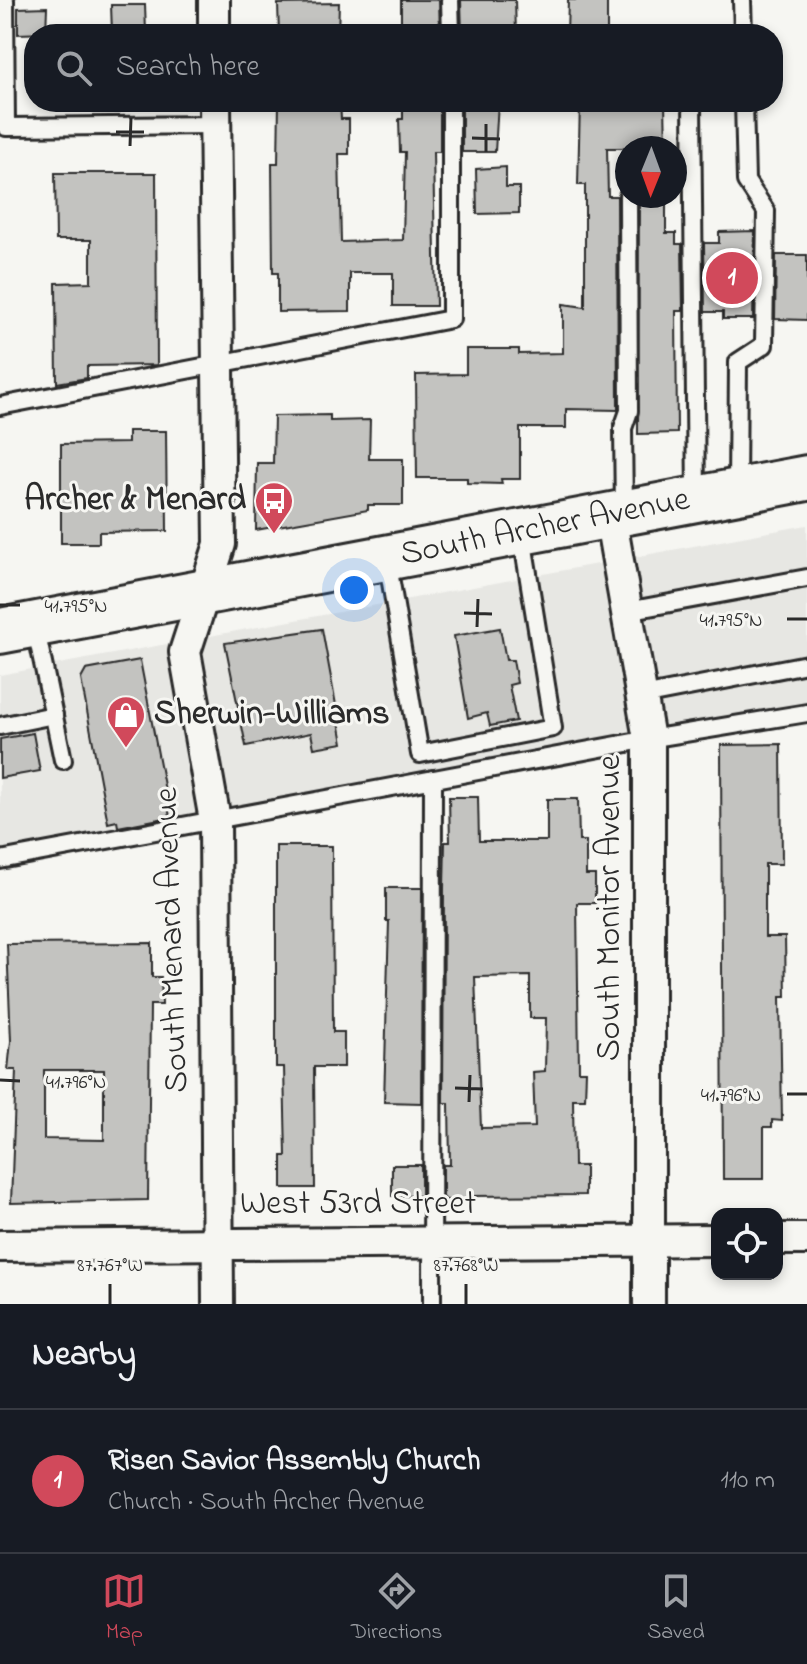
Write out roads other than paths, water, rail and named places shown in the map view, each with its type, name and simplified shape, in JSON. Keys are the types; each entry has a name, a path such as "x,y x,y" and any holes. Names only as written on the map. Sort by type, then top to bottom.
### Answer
{"main road":[{"name":"South Archer Avenue","path":"17,628 807,478"}],"street":[{"path":"214,0 214,24"},
{"name":"South Menard Avenue","path":"215,114 220,544 185,652 215,820 218,1304"},
{"name":"South Monitor Avenue","path":"617,514 627,611 649,739 649,1304"},
{"path":"783,1239 807,1239"},
{"name":"West 53rd Street","path":"0,1246 711,1240"}],"lane":[{"path":"5,0 6,127 215,114"},
{"path":"450,0 451,24"},
{"path":"742,0 743,24"},
{"path":"0,406 451,319 451,112"},
{"path":"693,112 716,496"},
{"path":"716,496 738,362 764,345 766,211 746,181 744,112"},
{"path":"617,514 623,428 629,411 628,208"},
{"path":"387,558 420,754 553,728 521,532"},
{"path":"627,611 807,578"},
{"path":"17,628 54,715 63,760"},
{"path":"642,696 807,664"},
{"path":"0,860 649,739 807,713"},
{"path":"0,726 54,715"},
{"path":"432,1304 433,779"}],"place":[{"name":"Risen Savior Assembly Church","path":"732,278"},
{"name":"Archer & Menard","path":"274,535"},
{"name":"Sherwin-Williams","path":"126,749"}]}
